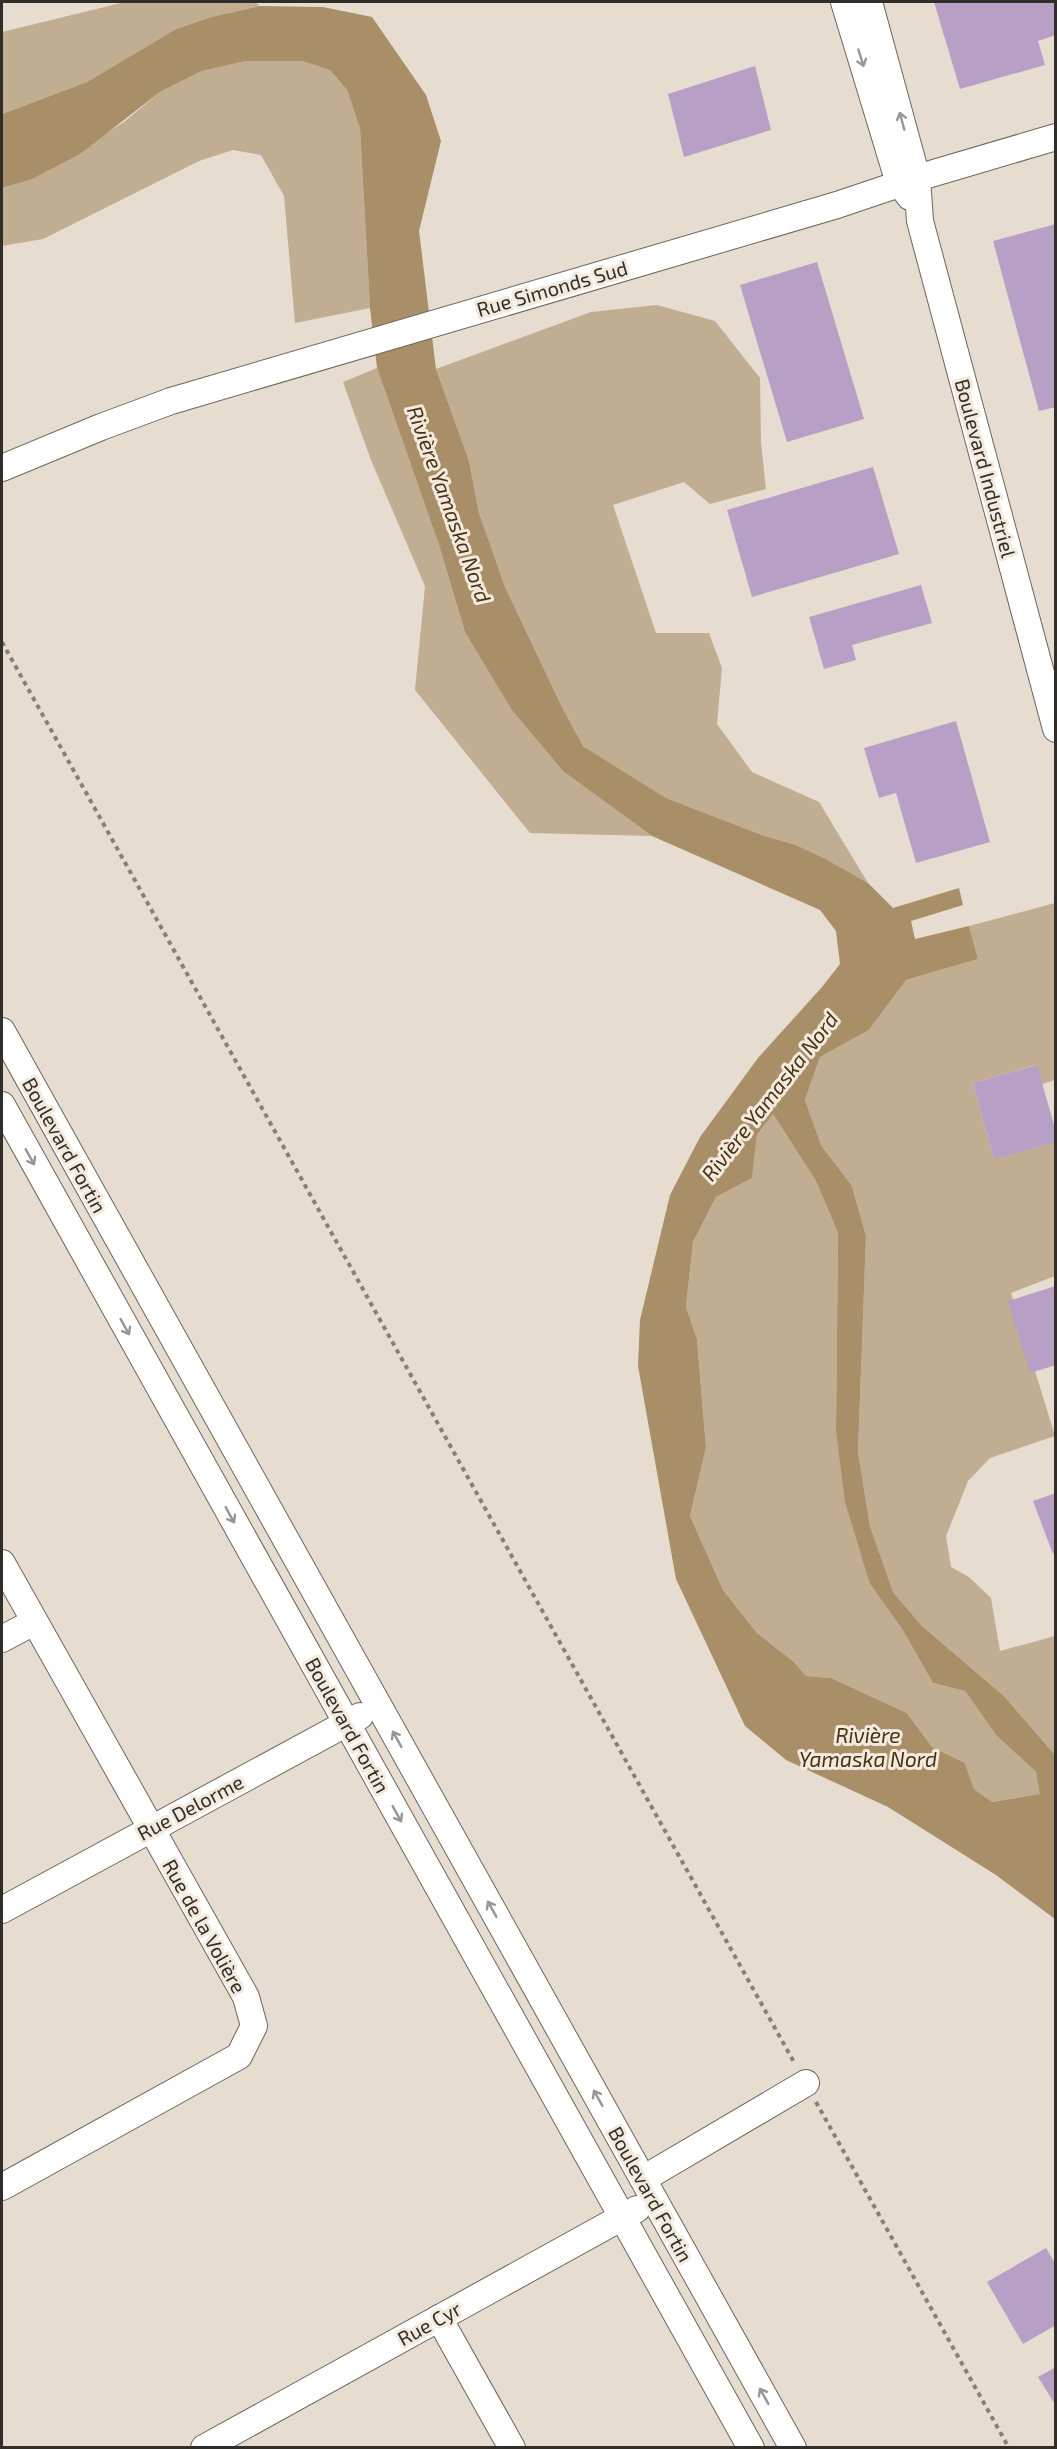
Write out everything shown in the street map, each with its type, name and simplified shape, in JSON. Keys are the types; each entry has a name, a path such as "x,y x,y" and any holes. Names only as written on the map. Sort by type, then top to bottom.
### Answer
{"street":[{"name":"Boulevard Industriel","path":"844,2 917,207 1056,729"},
{"name":"Boulevard Industriel","path":"869,2 908,180"},
{"name":"Rue Simonds Sud","path":"2,468 171,400 837,205 908,180 1056,137"},
{"name":"Rue Simonds Sud","path":"2,480 51,448"},
{"name":"Boulevard Fortin","path":"2,1031 793,2448"},
{"path":"2,1099 30,1083"},
{"name":"Boulevard Fortin","path":"2,1106 751,2448"},
{"path":"97,1277 129,1260"},
{"path":"217,1491 249,1474"},
{"name":"Rue de la Volière","path":"2,1563 246,1996 254,2026 239,2056 2,2187"},
{"path":"2,1639 34,1622"},
{"name":"Rue Delorme","path":"2,1910 379,1706"},
{"path":"478,1959 509,1940"},
{"name":"Rue Cyr","path":"204,2448 623,2217 649,2189 806,2083"},
{"path":"439,2318 512,2448"}],"path":[{"path":"2,642 1009,2448"}],"shaded area":[{"path":"125,2 255,2 260,6 211,17 176,29 87,82 2,114 2,32"},
{"path":"246,61 302,61 330,70 347,90 360,129 370,308 295,323 284,196 261,155 233,150 199,161 43,239 2,246 2,188 30,180 124,122 160,92 202,71"},
{"path":"657,305 715,321 760,378 761,442 766,489 710,504 684,482 613,505 656,633 709,633 722,668 717,724 752,772 819,802 868,883 796,845 762,835 666,798 583,746 505,587 479,513 469,461 436,369 591,312"},
{"path":"377,368 439,545 465,632 564,772 652,836 530,833 415,690 425,586 371,460 343,382"},
{"path":"1055,903 1055,1080 1042,1084 1036,1065 973,1083 994,1159 1055,1142 1055,1276 1011,1293 1055,1436 990,1458 968,1481 946,1536 951,1567 969,1577 991,1598 1000,1651 1055,1636 1055,1755 1004,1696 922,1626 893,1592 870,1526 858,1452 866,1236 852,1186 821,1145 805,1100 820,1057 869,1030 906,980 978,959 969,926"},
{"path":"773,1114 816,1181 838,1233 836,1431 870,1584 902,1629 933,1683 965,1691 997,1736 1036,1772 1041,1794 992,1802 974,1789 965,1763 932,1747 907,1713 831,1678 806,1676 794,1662 757,1633 723,1590 690,1516 706,1448 697,1339 686,1307 693,1242 716,1197 752,1178 757,1135"}],"water":[{"name":"Rivière Yamaska Nord","path":"260,6 323,7 372,17 426,95 441,141 419,231 436,369 469,461 479,513 505,587 583,746 666,798 762,835 796,845 825,859 868,883 893,908 959,888 963,905 911,921 915,939 969,926 978,959 906,980 869,1030 820,1057 805,1100 821,1145 852,1186 866,1236 858,1452 870,1526 893,1592 922,1626 1004,1696 1055,1755 1055,1919 996,1875 888,1807 786,1760 745,1726 676,1579 638,1366 640,1320 670,1195 700,1137 758,1058 840,964 836,931 820,910 652,836 564,772 512,710 465,632 439,545 377,368 370,308 360,129 347,90 330,70 302,61 246,61 202,71 160,92 80,154 30,180 2,188 2,114 87,82 176,29 211,17","holes":["773,1114 816,1181 838,1233 836,1431 845,1502 870,1584 902,1629 933,1683 965,1691 997,1736 1036,1772 1040,1794 992,1802 974,1789 965,1763 932,1747 907,1713 831,1678 806,1676 794,1662 757,1633 723,1590 690,1516 706,1448 697,1339 686,1307 693,1242 716,1197 752,1178 757,1135"]}],"building":[{"path":"934,2 1056,2 1056,35 1038,41 1045,65 960,89"},
{"path":"755,66 771,130 684,157 668,94"},
{"path":"1056,224 1056,407 1039,411 993,241"},
{"path":"817,262 864,419 787,442 740,285"},
{"path":"873,467 899,554 752,597 727,510"},
{"path":"921,585 932,623 852,645 856,660 824,669 809,617"},
{"path":"956,721 990,842 916,863 896,793 879,798 864,748"},
{"path":"1037,1065 1056,1132 1056,1142 994,1159 973,1083"},
{"path":"1056,1286 1056,1365 1030,1373 1008,1301"},
{"path":"1056,1493 1056,1553 1053,1554 1033,1501"},
{"path":"1046,2248 1056,2265 1056,2325 1023,2344 987,2282"},
{"path":"1056,2367 1056,2406 1038,2377"}]}
